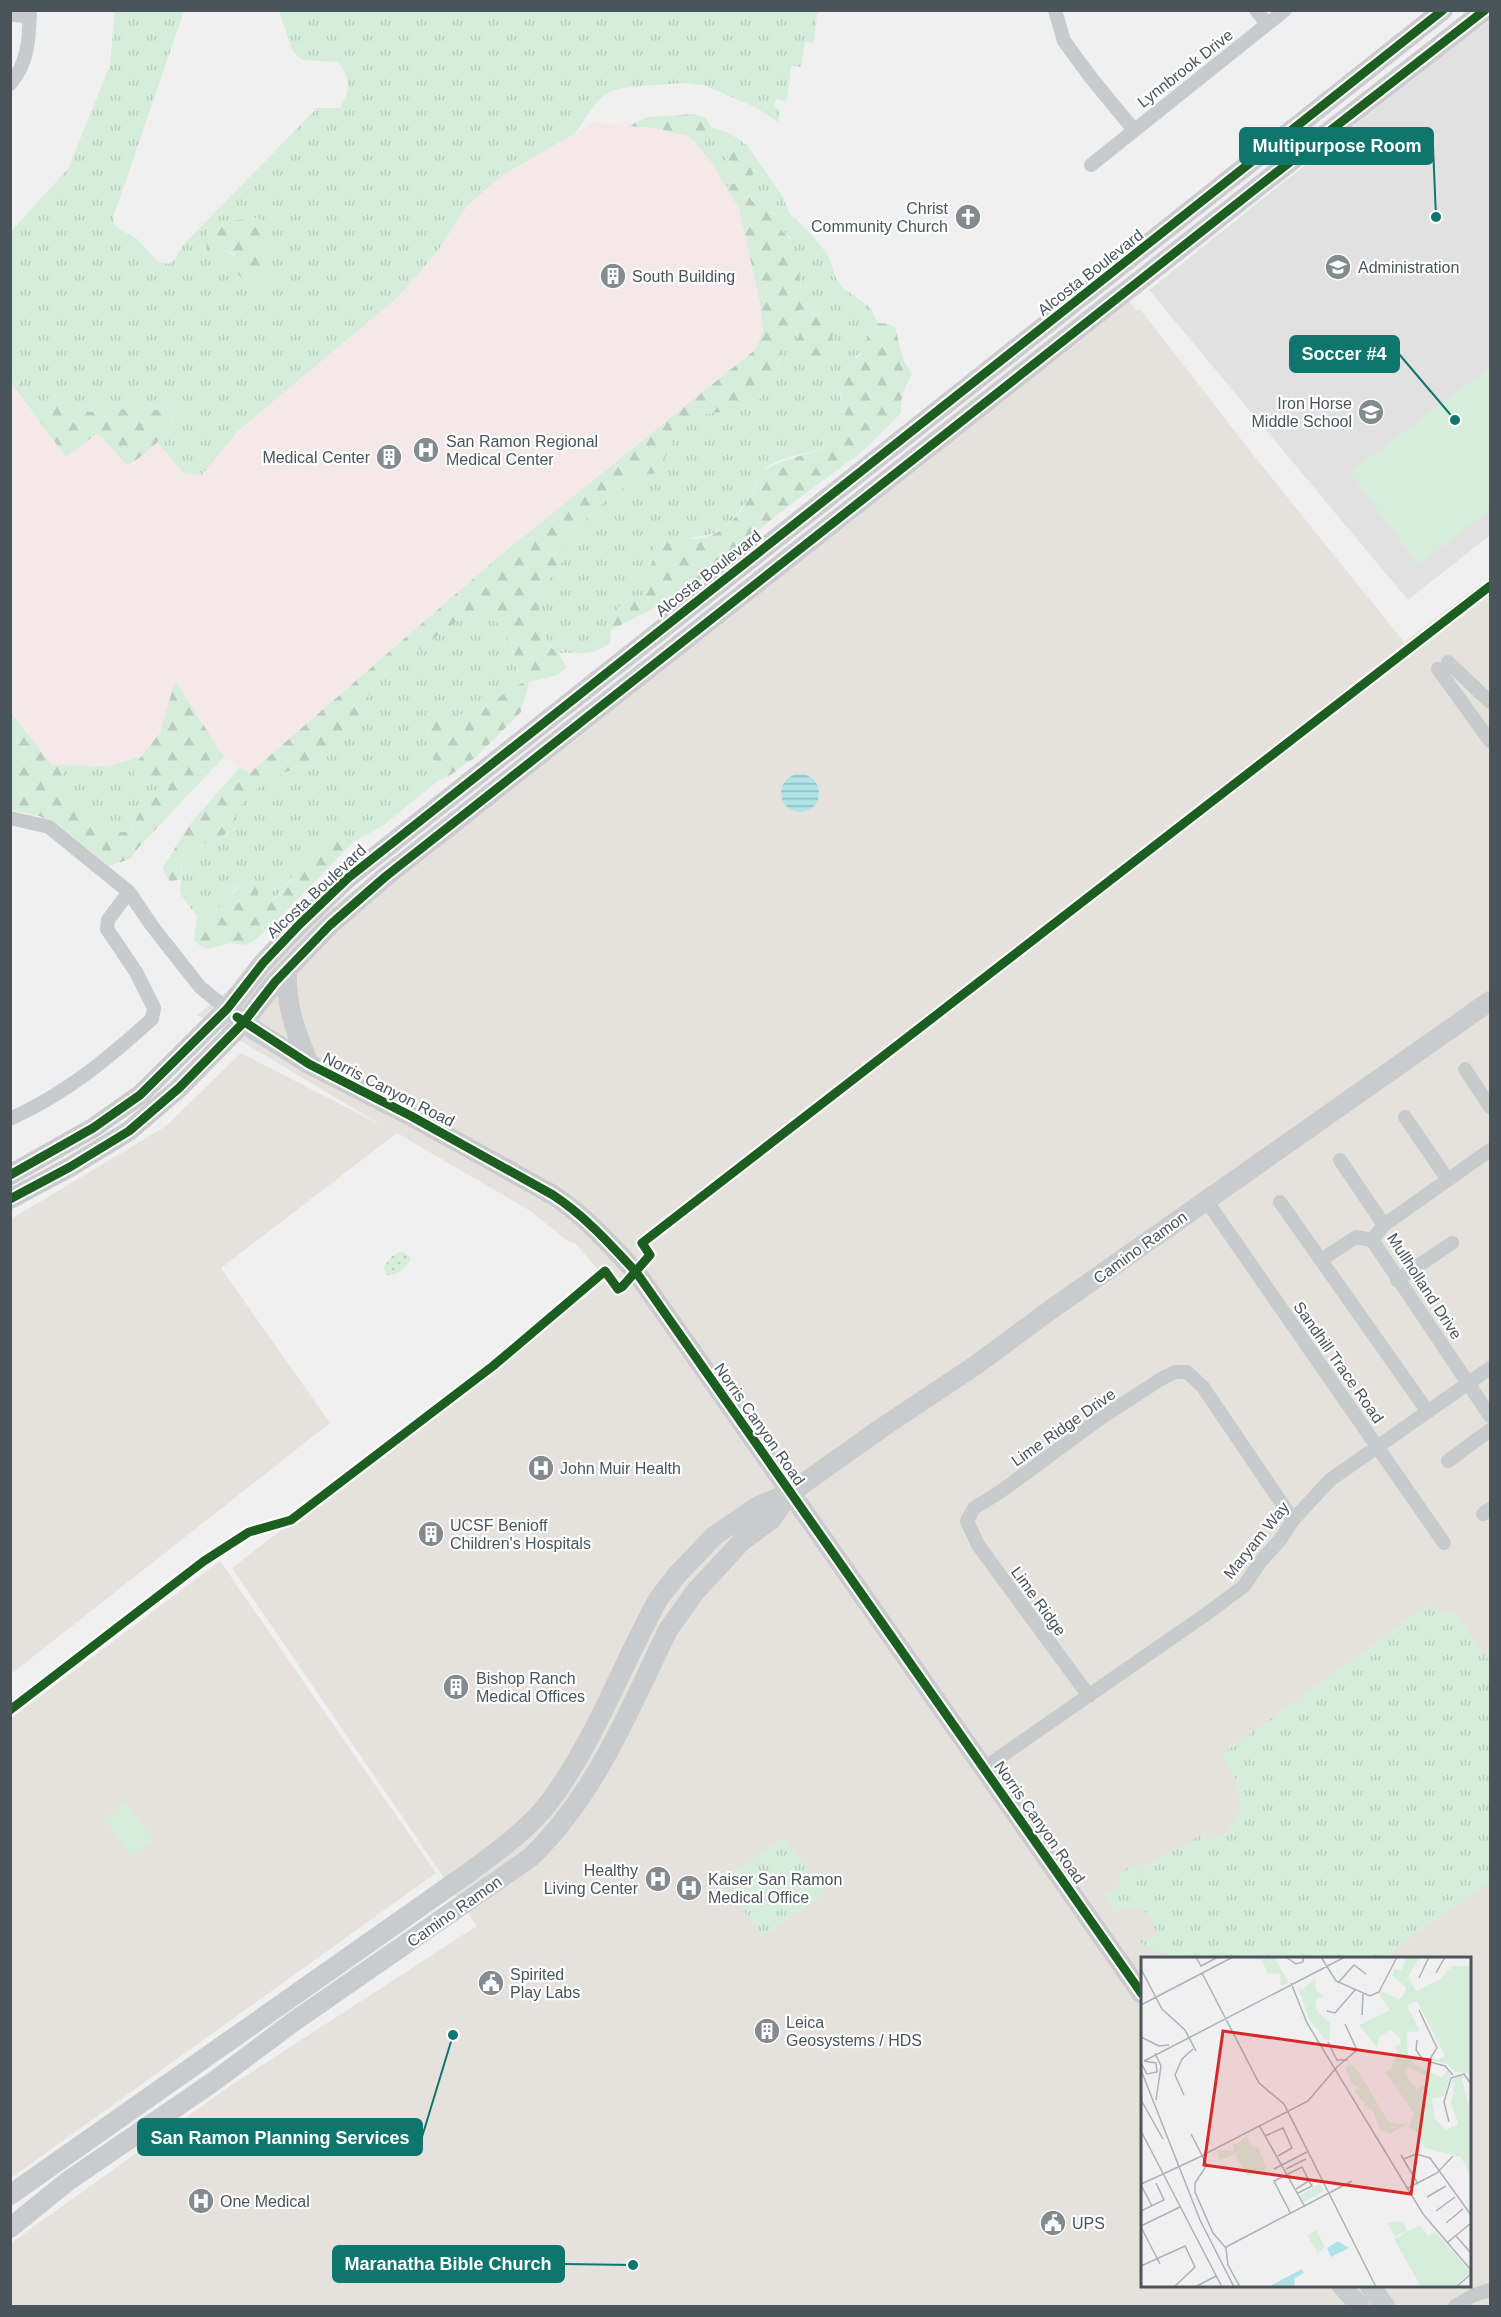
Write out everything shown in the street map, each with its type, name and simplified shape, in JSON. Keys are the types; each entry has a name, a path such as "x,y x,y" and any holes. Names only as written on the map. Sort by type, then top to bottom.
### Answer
{"main road":[{"path":"10,1199 70,1167 129,1131 179,1088 243,1023 286,970 330,925 385,877 1485,10"},
{"path":"1431,14 1457,33"},
{"path":"1431,14 1441,46"},
{"name":"Alcosta Boulevard","path":"10,1175 93,1128 140,1095 227,1009 263,963 348,878 1431,14"},
{"path":"286,970 290,1015 309,1064"},
{"name":"Camino Ramon","path":"10,2195 471,1871 517,1836 549,1803 575,1764 659,1598 714,1536 758,1506 790,1493 976,1365 1206,1200 1491,1001"},
{"name":"Norris Canyon Road","path":"227,1009 243,1023 309,1064 516,1173 571,1207 607,1240 636,1272 1141,1991"},
{"name":"Camino Ramon","path":"10,2228 69,2181 531,1857 552,1836 588,1788 605,1760 668,1630 682,1609 742,1541 771,1520 790,1493"},
{"path":"1343,2287 1359,2307"},
{"path":"1371,2287 1385,2307"}],"street":[{"path":"1054,10 1064,41 1134,130"},
{"path":"1256,10 1267,24"},
{"name":"Lynnbrook Drive","path":"1091,165 1285,10"},
{"path":"10,14 30,14 29,46 19,75 10,84"},
{"path":"1491,702 1443,665 1491,741"},
{"path":"10,818 49,827 129,892 152,926 200,987 227,1009"},
{"path":"10,1119 41,1105 104,1062 152,1019 154,1008 136,972 107,928 108,920 129,892"},
{"path":"1465,1069 1491,1107"},
{"path":"1405,1117 1448,1180"},
{"name":"Mullholland Drive","path":"1491,1150 1384,1225 1372,1240 1491,1416"},
{"path":"1340,1160 1384,1225"},
{"name":"Sandhill Trace Road","path":"1206,1200 1444,1544"},
{"path":"1280,1202 1428,1412"},
{"path":"1321,1260 1356,1237 1372,1240"},
{"path":"1397,1280 1452,1243"},
{"name":"Maryam Way","path":"984,1768 1244,1586 1260,1562 1281,1540 1293,1520 1330,1480 1491,1368"},
{"name":"Lime Ridge Drive","path":"967,1521 974,1508 1000,1492 1098,1420 1161,1378 1175,1372 1187,1372 1203,1387 1293,1520"},
{"path":"1448,1461 1491,1430"},
{"name":"Lime Ridge","path":"967,1521 978,1545 1089,1696"},
{"path":"1455,2307 1474,2295 1491,2290"}],"shaded area":[{"name":"Iron Horse Middle School","path":"1490,17 1490,535 1408,600 1149,290"},
{"name":"San Ramon Regional Medical Center","path":"593,123 654,128 689,136 709,159 739,209 760,302 763,332 756,349 497,558 250,773 224,757 175,682 160,733 142,756 109,766 52,765 11,711 10,383 66,457 98,433 128,465 158,443 184,474 202,475 238,431 398,297 437,252 468,205 503,175"},
{"path":"1116,285 1137,311 1140,309 1254,456 1404,642 1490,577 1490,2306 11,2306 11,2243 230,2086 477,1926 232,1568 607,1280 575,1243 569,1242 529,1210 397,1133 221,1268 330,1423 11,1674 11,1219 166,1126 241,1053 383,1126 197,1015"},
{"path":"220,1561 436,1873 11,2178 11,1718"}],"green space":[{"path":"115,11 184,11 113,218 115,226 137,239 158,262 169,264 176,258 182,246 317,108 340,108 344,101 348,85 338,62 302,60 293,52 279,11 821,11 817,14 814,43 805,41 801,67 791,66 787,101 776,99 774,107 780,109 778,122 753,106 703,85 682,83 631,87 606,94 597,102 574,134 503,175 468,205 437,252 398,297 238,431 202,475 184,474 158,443 172,423 175,412 166,408 150,411 101,408 91,412 75,410 62,400 53,398 38,402 30,396 11,371 10,232 68,169 110,65","holes":["257,218 270,238 264,259 269,272 225,251 227,221"]},
{"path":"695,114 706,118 711,127 710,138 698,146 689,136 654,128 628,126 648,117"},
{"path":"711,127 729,133 747,145 783,197 789,213 814,237 829,257 835,276 843,288 870,307 878,323 865,342 864,352 856,356 840,397 845,418 842,433 833,443 773,463 759,474 752,493 722,530 693,537 651,558 651,573 646,594 626,602 616,610 610,643 590,652 557,652 547,643 544,635 538,596 562,562 566,540 601,504 644,475 657,473 673,438 686,423 704,414 747,409 760,398 771,382 791,320 805,306 801,297 800,277 790,237 781,230 775,213 755,203 749,195 752,173 726,157 733,171 735,183 726,187 698,146 710,138"},
{"path":"725,145 736,146 747,160 753,173 749,193 751,199 779,218 781,230 795,248 805,306 791,320 771,382 760,398 747,409 704,414 686,423 673,438 657,473 644,475 601,504 566,540 562,562 538,596 540,617 548,646 558,652 566,667 558,675 529,682 521,712 476,757 449,776 439,780 427,737 430,718 471,713 524,682 508,638 497,623 486,617 465,615 384,676 370,693 350,732 320,763 285,772 246,797 238,810 234,830 193,849 182,860 180,880 170,881 163,867 191,823 240,767 250,773 497,558 756,349 763,332 760,302 739,209 726,187 735,183"},
{"path":"257,218 269,222 270,238 264,259 269,272 264,282 244,280 240,277 235,268 235,254 225,251 208,257 205,237 211,226 227,221"},
{"path":"826,311 833,332 826,354 809,360 793,361 790,348 799,337 801,325 816,312"},
{"path":"878,323 895,327 903,359 912,375 903,393 901,413 864,450 778,514 701,579 667,602 611,630 611,617 622,604 646,594 655,543 703,538 718,532 734,519 743,507 754,490 761,471 777,463 820,449 837,438 845,420 840,390 845,366 864,352 865,342"},
{"path":"1490,367 1490,510 1418,565 1350,472"},
{"path":"11,371 30,396 38,402 53,398 63,400 75,410 91,412 101,408 150,411 166,408 175,412 163,436 151,449 128,466 98,433 66,457 11,383"},
{"path":"465,615 489,618 498,623 508,638 519,675 524,683 471,713 430,718 427,737 439,780 381,827 354,841 343,834 331,840 299,866 270,904 257,904 238,886 226,902 210,915 197,917 180,893 182,860 193,849 234,830 238,810 246,797 262,785 285,772 320,763 350,732 370,693 384,676"},
{"path":"175,681 224,757 130,859 109,866 59,825 39,816 11,810 10,711 52,765 62,765 63,780 71,796 84,811 114,832 129,832 144,804 168,788 160,779 143,780 134,775 133,767 160,733"},
{"path":"142,756 133,767 143,780 160,779 168,788 144,804 129,832 114,832 84,811 71,796 63,780 62,765 109,766"},
{"path":"343,834 354,841 279,919 254,941 244,945 231,943 207,949 194,940 197,917 210,915 226,902 248,876 259,884 257,904 270,904 299,866 331,840"},
{"path":"404,1252 411,1258 398,1273 387,1275 384,1267 391,1257"},
{"path":"1426,1606 1457,1615 1490,1662 1490,1881 1383,1957 1169,1957 1168,1954 1138,1941 1157,1935 1151,1917 1138,1907 1115,1912 1104,1894 1118,1889 1121,1872 1125,1869 1148,1864 1173,1850 1188,1846 1194,1838 1201,1835 1207,1840 1225,1835 1240,1812 1238,1784 1222,1754"},
{"path":"126,1802 153,1840 131,1856 104,1818"},
{"path":"785,1837 824,1894 762,1937 730,1891 740,1883 733,1873"}],"water":[{"path":"800,774 813,780 819,793 813,806 800,812 787,806 781,793 787,780"}],"cycle path":[{"path":"10,1175 93,1128 140,1095 227,1009 263,963 348,878 1443,10"},
{"path":"10,1199 70,1167 129,1131 179,1088 243,1023 275,982 330,925 385,877 1485,10"},
{"path":"10,1710 204,1561 249,1532 291,1520 493,1366 605,1271 618,1289 622,1287 650,1255 642,1243 1490,586"},
{"path":"237,1017 309,1064 411,1116 553,1195 586,1221 636,1272 1141,1993"}],"place":[{"name":"Christ Community Church","path":"968,217"},
{"name":"Multipurpose Room","path":"1436,217"},
{"name":"Administration","path":"1338,267"},
{"name":"South Building","path":"613,276"},
{"name":"Iron Horse Middle School","path":"1371,412"},
{"name":"Soccer #4","path":"1455,420"},
{"name":"San Ramon Regional Medical Center","path":"426,450"},
{"name":"Medical Center","path":"389,457"},
{"name":"John Muir Health","path":"541,1468"},
{"name":"UCSF Benioff Children's Hospitals","path":"431,1534"},
{"name":"Bishop Ranch Medical Offices","path":"456,1687"},
{"name":"Healthy Living Center","path":"658,1879"},
{"name":"Kaiser San Ramon Medical Office","path":"689,1888"},
{"name":"Spirited Play Labs","path":"491,1983"},
{"name":"Leica Geosystems / HDS","path":"767,2031"},
{"name":"San Ramon Planning Services","path":"453,2035"},
{"name":"One Medical","path":"201,2201"},
{"name":"UPS","path":"1053,2223"},
{"name":"Maranatha Bible Church","path":"633,2265"}]}
